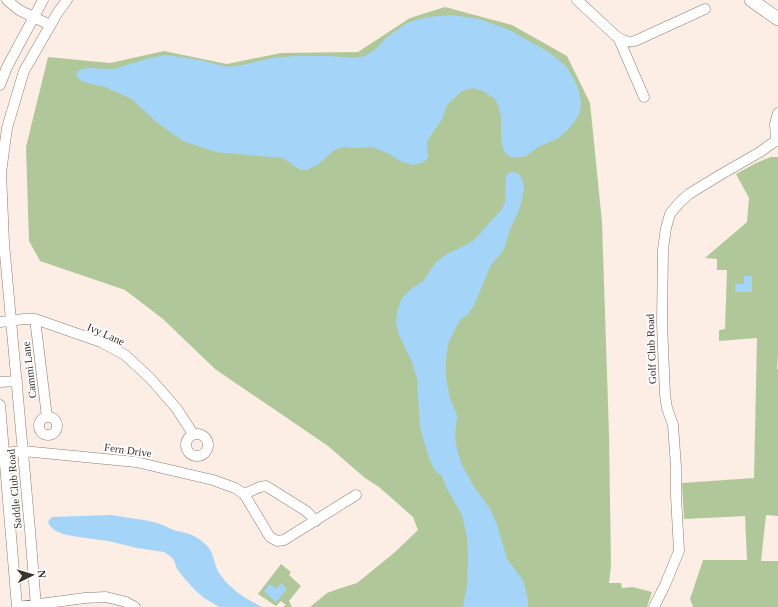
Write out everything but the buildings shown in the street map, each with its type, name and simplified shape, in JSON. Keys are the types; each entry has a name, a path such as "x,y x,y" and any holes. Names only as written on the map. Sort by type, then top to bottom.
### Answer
{"main road":[{"path":"751,0 778,19"}],"street":[{"path":"6,0 19,10 50,25"},
{"path":"0,85 7,67 43,0"},
{"name":"Saddle Club Road","path":"36,606 4,243 1,173 8,128 24,71 66,0"},
{"path":"577,0 625,42 635,41 704,9"},
{"path":"618,37 644,97"},
{"name":"Golf Club Road","path":"654,607 679,551 673,425 667,408 665,396 662,323 663,249 666,228 670,214 689,194 760,152 777,140 775,124 778,113"},
{"name":"Ivy Lane","path":"0,322 36,319 101,342 125,355 150,378 177,409 193,434"},
{"name":"Cammi Lane","path":"36,319 47,417"},
{"path":"0,382 16,381"},
{"name":"Saddle Club Road","path":"0,405 17,607"},
{"name":"Fern Drive","path":"4,453 23,451 136,462 213,480 235,488 244,494"},
{"path":"316,521 306,511 266,486 244,494 270,537 277,541 284,540 316,521 356,495"},
{"path":"17,607 36,606 84,598 106,597 126,602 135,607"}],"green space":[{"path":"445,7 512,25 567,56 590,103 602,222 609,434 611,566 609,583 621,583 622,588 633,587 652,592 647,607 310,607 327,593 357,583 394,553 418,530 413,517 379,487 365,478 328,446 215,369 163,319 125,290 40,261 29,241 26,147 48,57 110,63 164,51 227,64 281,53 358,52 410,18"},
{"path":"771,157 778,157 778,516 766,515 761,561 778,561 778,607 693,607 690,599 703,560 747,560 745,516 684,519 682,483 754,478 757,338 719,341 719,330 725,329 727,270 717,270 717,259 705,258 747,222 749,198 736,174"},
{"path":"281,564 291,572 289,575 301,586 289,601 292,607 283,607 286,605 281,601 276,606 258,594"}],"water":[{"path":"451,15 479,19 509,30 547,51 567,67 577,85 581,101 580,113 573,124 559,138 538,147 526,156 511,157 505,153 503,148 499,107 494,98 483,91 473,88 462,91 447,105 442,119 427,141 428,155 427,159 422,163 414,165 402,162 373,147 343,147 335,150 317,165 307,170 301,170 282,158 216,152 183,141 155,121 132,99 105,87 83,82 76,74 80,70 86,68 114,69 150,58 167,55 199,60 228,67 272,58 297,56 354,58 365,56 376,49 386,38 407,23 427,17"},
{"path":"514,172 519,174 523,181 524,191 519,210 509,232 505,247 491,265 474,305 468,314 460,320 449,341 446,358 446,378 450,399 457,416 455,438 462,465 474,487 489,507 497,524 507,559 523,580 528,600 528,607 463,607 467,585 467,537 462,515 446,487 442,476 435,470 429,458 420,427 417,379 412,362 399,335 396,323 397,311 402,298 423,281 436,262 447,254 474,240 502,209 505,202 506,175"},
{"path":"744,276 752,276 752,292 735,292 735,284 744,284"},
{"path":"111,515 157,523 175,531 188,533 202,541 212,553 218,571 226,582 244,597 263,607 219,607 204,598 195,590 177,569 174,560 164,552 63,534 54,530 48,522 52,517"},
{"path":"281,583 287,589 276,602 264,591 270,584 276,589"}]}
